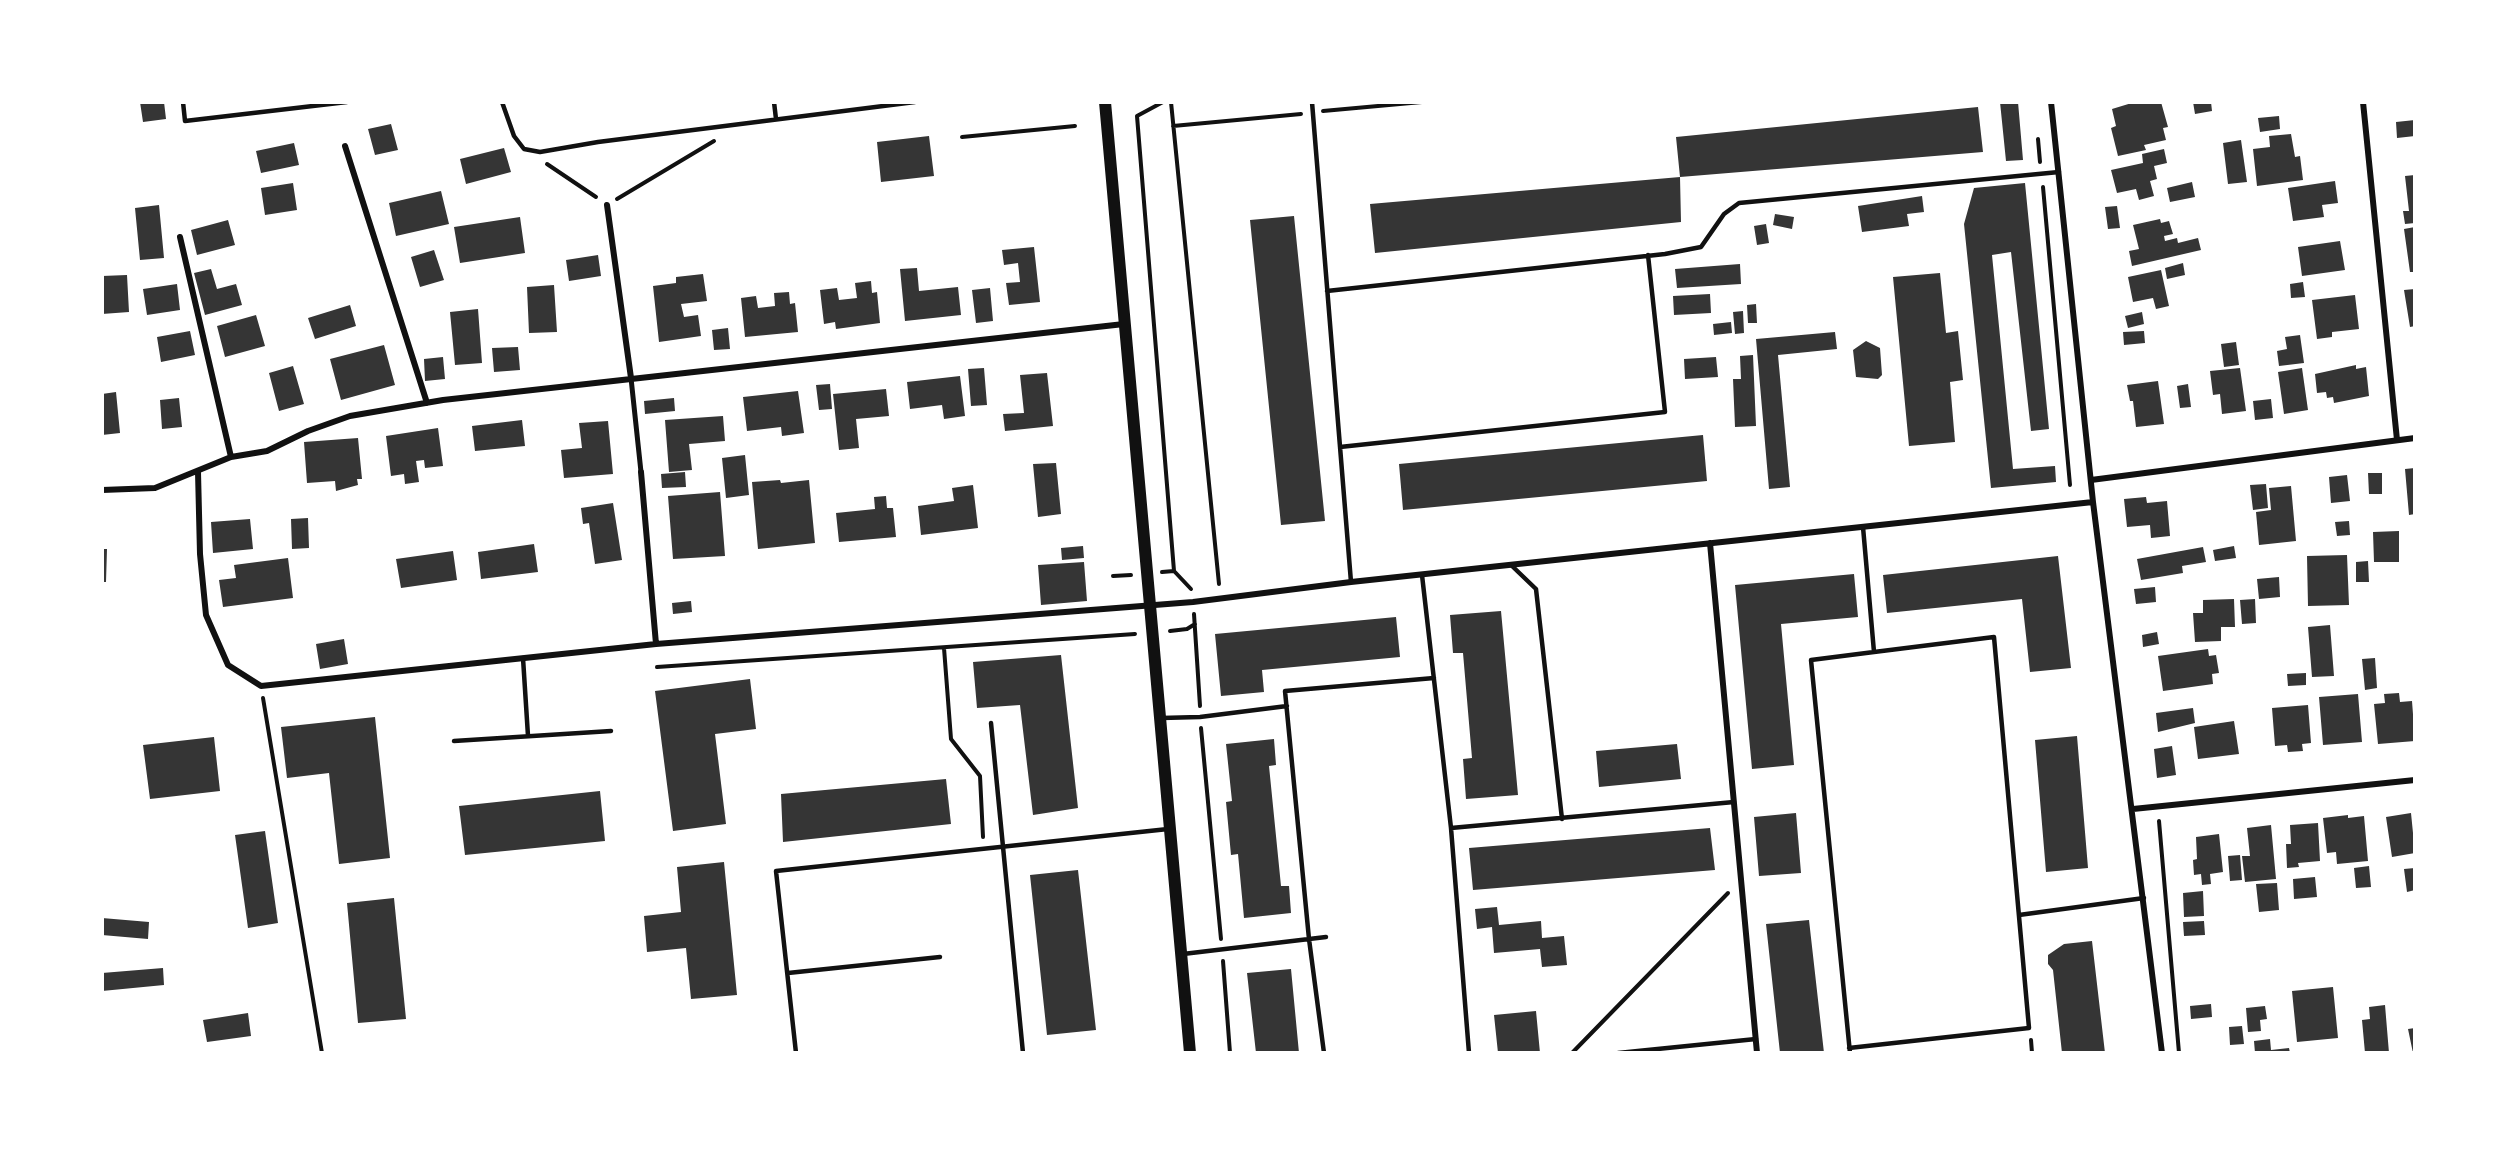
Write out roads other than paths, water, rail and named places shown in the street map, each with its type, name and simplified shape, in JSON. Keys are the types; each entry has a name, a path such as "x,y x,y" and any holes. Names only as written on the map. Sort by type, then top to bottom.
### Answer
{"main road":[{"path":"1105,102 1148,606 1190,1053"}],"street":[{"path":"2051,102 2093,502 2162,1053"},
{"path":"2363,102 2397,440"},
{"path":"345,146 427,403"},
{"path":"607,205 631,378 656,644"},
{"path":"180,237 231,457"},
{"path":"102,490 155,488 231,457 267,451 308,431 350,416 427,403 631,378 1124,324"},
{"path":"2091,480 2415,438"},
{"path":"198,472 200,554 206,615 228,666 261,686 656,644 1193,602 1351,582 2093,502"},
{"path":"1710,543 1757,1053"},
{"path":"2133,809 2415,780"}],"lane":[{"path":"183,102 185,121 347,102"},
{"path":"502,102 514,136 524,148 540,152 915,102"},
{"path":"774,102 776,119"},
{"path":"1312,102 1351,582"},
{"path":"1327,291 1701,247 1724,214 1739,203 2059,172"},
{"path":"1340,447 1665,412 1648,255"},
{"path":"1863,527 1874,652"},
{"path":"1511,565 1536,589 1562,819"},
{"path":"1422,575 1451,828 1469,1053"},
{"path":"1994,638 2019,915 2029,1028 1850,1050 1811,660 1994,638"},
{"path":"523,658 528,736"},
{"path":"1324,1053 1309,939 1285,691 1434,678"},
{"path":"1159,718 1200,717 1287,706"},
{"path":"991,723 1023,1053"},
{"path":"454,741 611,731"},
{"path":"1451,828 1734,802"},
{"path":"796,1053 776,871 1168,829"},
{"path":"2019,915 2144,898"},
{"path":"1180,954 1222,947 1326,938"},
{"path":"788,973 940,957"},
{"path":"1618,1053 1756,1039"}]}
